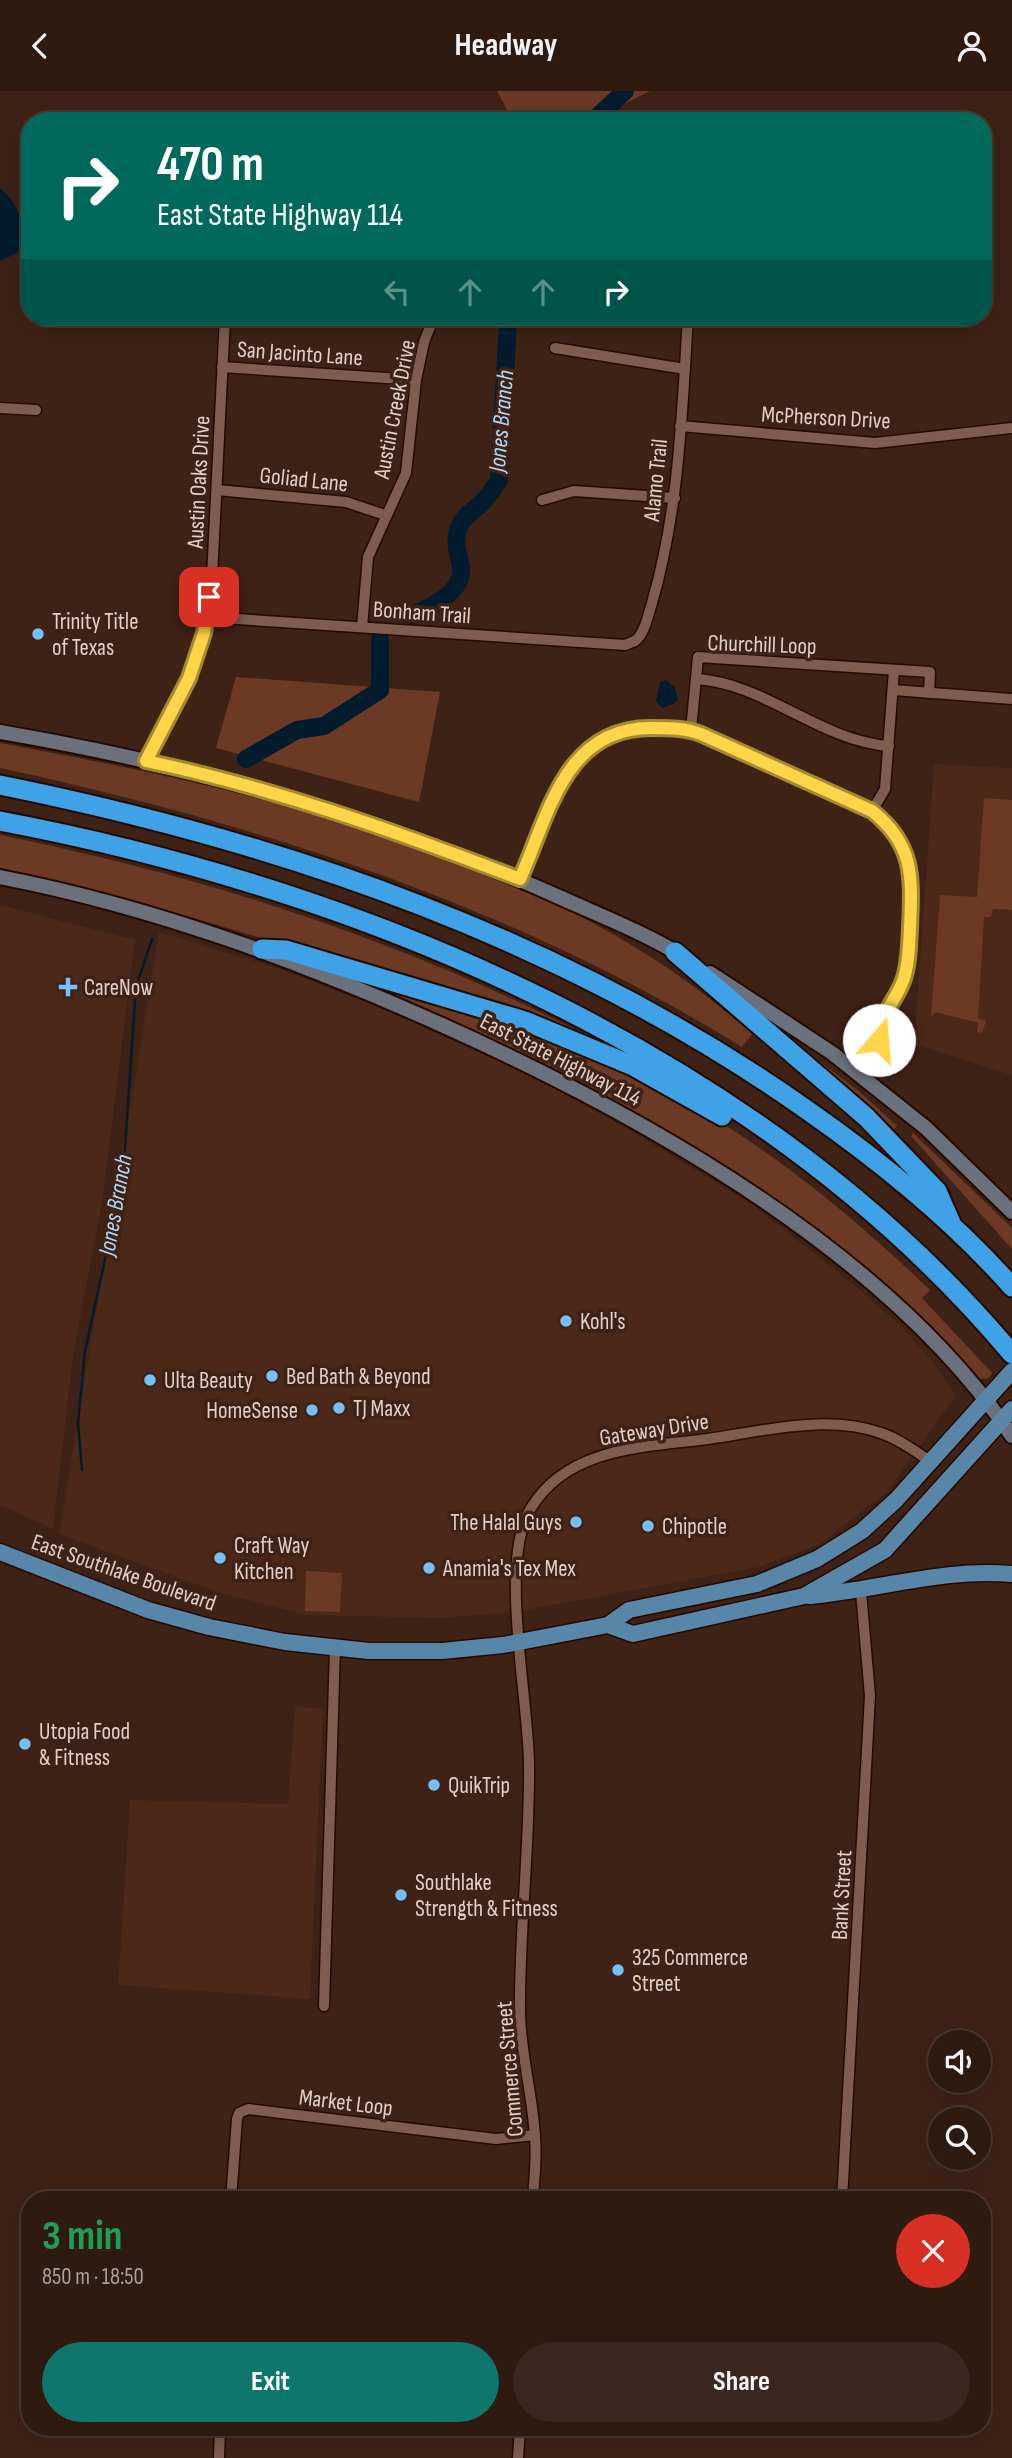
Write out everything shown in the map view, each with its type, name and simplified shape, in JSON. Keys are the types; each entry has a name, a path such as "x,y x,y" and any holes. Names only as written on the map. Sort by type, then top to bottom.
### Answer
{"highway":[{"path":"0,785 181,825 371,886 465,922 628,998 750,1070 838,1131 884,1167 955,1230 1012,1287"},
{"path":"0,821 79,836 263,885 393,932 555,1003 685,1076 821,1172 875,1216 958,1294 1012,1354"},
{"path":"262,949 286,950 370,978 476,1006 525,1021 600,1052 670,1084 739,1126 852,1209 875,1216"},
{"path":"675,952 866,1117 937,1191 955,1230"}],"main road":[{"path":"0,731 203,773 388,828 520,879 675,952 832,1053 926,1128 1012,1212"},
{"name":"East State Highway 114","path":"0,877 72,891 161,915 262,949 369,992 551,1075 760,1198 867,1280 913,1321 985,1399 1006,1414 1012,1436"},
{"name":"East Southlake Boulevard","path":"0,1552 87,1588 186,1621 285,1642 335,1648 442,1651 520,1642 608,1625 629,1610 757,1584 817,1559 862,1531 896,1500 1012,1371"},
{"name":"East Southlake Boulevard","path":"608,1625 633,1635 804,1596 885,1550 1006,1414"},
{"path":"861,1592 867,1572 885,1550"},
{"path":"804,1596 861,1592 919,1578 974,1571 1012,1574"}],"street":[{"name":"Austin Oaks Drive","path":"146,761 189,678 207,617 217,490 224,326"},
{"name":"Austin Creek Drive","path":"362,627 368,557 405,473 416,380 430,326"},
{"name":"Alamo Trail","path":"635,642 646,622 663,563 675,498 687,326"},
{"path":"555,348 685,369"},
{"name":"San Jacinto Lane","path":"222,367 416,380"},
{"path":"0,408 36,410"},
{"name":"McPherson Drive","path":"680,426 875,443 1012,428"},
{"name":"Goliad Lane","path":"217,490 346,502 362,505 385,516"},
{"path":"542,501 575,491 675,498"},
{"name":"Bonham Trail","path":"207,617 625,645 635,642"},
{"name":"Churchill Loop","path":"691,730 698,657 930,673 929,693"},
{"path":"872,811 885,789 894,670"},
{"path":"696,679 724,682 862,743 889,746"},
{"path":"893,690 1012,699"},
{"path":"520,879 567,774 593,743 631,729 691,730 872,811 897,837 912,877 906,972 878,1032 883,1047 903,1061"},
{"name":"Gateway Drive","path":"520,1642 514,1579 523,1524 541,1494 565,1472 580,1463 634,1449 831,1424 884,1433 930,1461"},
{"name":"Bank Street","path":"842,2191 870,1696 861,1592"},
{"name":"Commerce Street","path":"520,1642 529,1764 520,2011 524,2071 535,2135 533,2191"},
{"path":"324,2006 335,1648"},
{"name":"Market Loop","path":"232,2191 237,2119 239,2113 248,2109 496,2139 535,2135"},
{"path":"219,2458 220,2436"},
{"path":"518,2458 519,2436"}],"shaded area":[{"path":"497,91 650,91 609,112 508,112"},
{"path":"236,677 440,692 419,802 216,748"},
{"path":"0,743 197,783 298,809 398,839 495,876 588,920 674,972 752,1034 742,1047 655,997 566,952 476,912 383,876 194,815 0,768"},
{"path":"934,764 1012,768 1012,1075 914,1044"},
{"path":"984,798 1012,800 1012,910 993,909 991,917 984,917 978,1018 986,1021 982,1033 977,1032 978,1023 935,1012 931,1018 940,895 977,897"},
{"path":"0,835 158,872 312,919 463,977 609,1047 230,929 0,868"},
{"path":"0,905 135,940 102,1203 73,1356 53,1529 0,1505"},
{"path":"159,932 280,969 381,1008 544,1082 628,1129 753,1205 854,1285 900,1325 929,1357 956,1395 887,1492 820,1544 759,1567 520,1611 442,1618 306,1615 217,1592 59,1534"},
{"path":"396,990 505,1022 587,1052 656,1085 740,1135 857,1224 930,1290 922,1298 992,1373 989,1378 979,1379 935,1334 674,1136 549,1066 394,994"},
{"path":"797,1044 861,1093 897,1126 891,1132 793,1049"},
{"path":"913,1133 1012,1228 1012,1249 911,1136"},
{"path":"306,1571 342,1573 340,1612 305,1611"},
{"path":"295,1706 323,1709 310,1999 118,1985 130,1800 288,1804"}],"water":[{"path":"0,188 17,209 21,240 17,253 0,261"},
{"path":"666,680 674,686 678,698 675,703 662,708 656,701 660,682"}],"waterway":[{"name":"Jones Branch","path":"603,112 625,91"},
{"name":"Jones Branch","path":"412,615 444,598 457,584 461,568 457,545 458,530 463,520 499,480 508,326"},
{"name":"Jones Branch","path":"246,759 297,730 324,726 380,690 380,640"},
{"name":"Jones Branch","path":"82,1470 78,1423 85,1351 123,1177 136,987 152,939"}],"place":[{"name":"Trinity Title of Texas","path":"38,634"},
{"name":"CareNow","path":"68,987"},
{"name":"Kohl's","path":"566,1321"},
{"name":"Bed Bath & Beyond","path":"272,1376"},
{"name":"Ulta Beauty","path":"150,1380"},
{"name":"TJ Maxx","path":"339,1408"},
{"name":"HomeSense","path":"312,1410"},
{"name":"The Halal Guys","path":"576,1522"},
{"name":"Chipotle","path":"648,1526"},
{"name":"Craft Way Kitchen","path":"220,1558"},
{"name":"Anamia's Tex Mex","path":"429,1568"},
{"name":"Utopia Food & Fitness","path":"25,1744"},
{"name":"QuikTrip","path":"434,1785"},
{"name":"Southlake Strength & Fitness","path":"401,1895"},
{"name":"325 Commerce Street","path":"618,1970"}],"route":[{"path":"209,597 204,633 189,678 151,745 146,761 203,773 388,828 520,879 560,788 575,761 593,743 616,732 631,729 691,730 872,811 888,825 903,847 913,885 906,972 900,989 880,1024 879,1040"}]}
